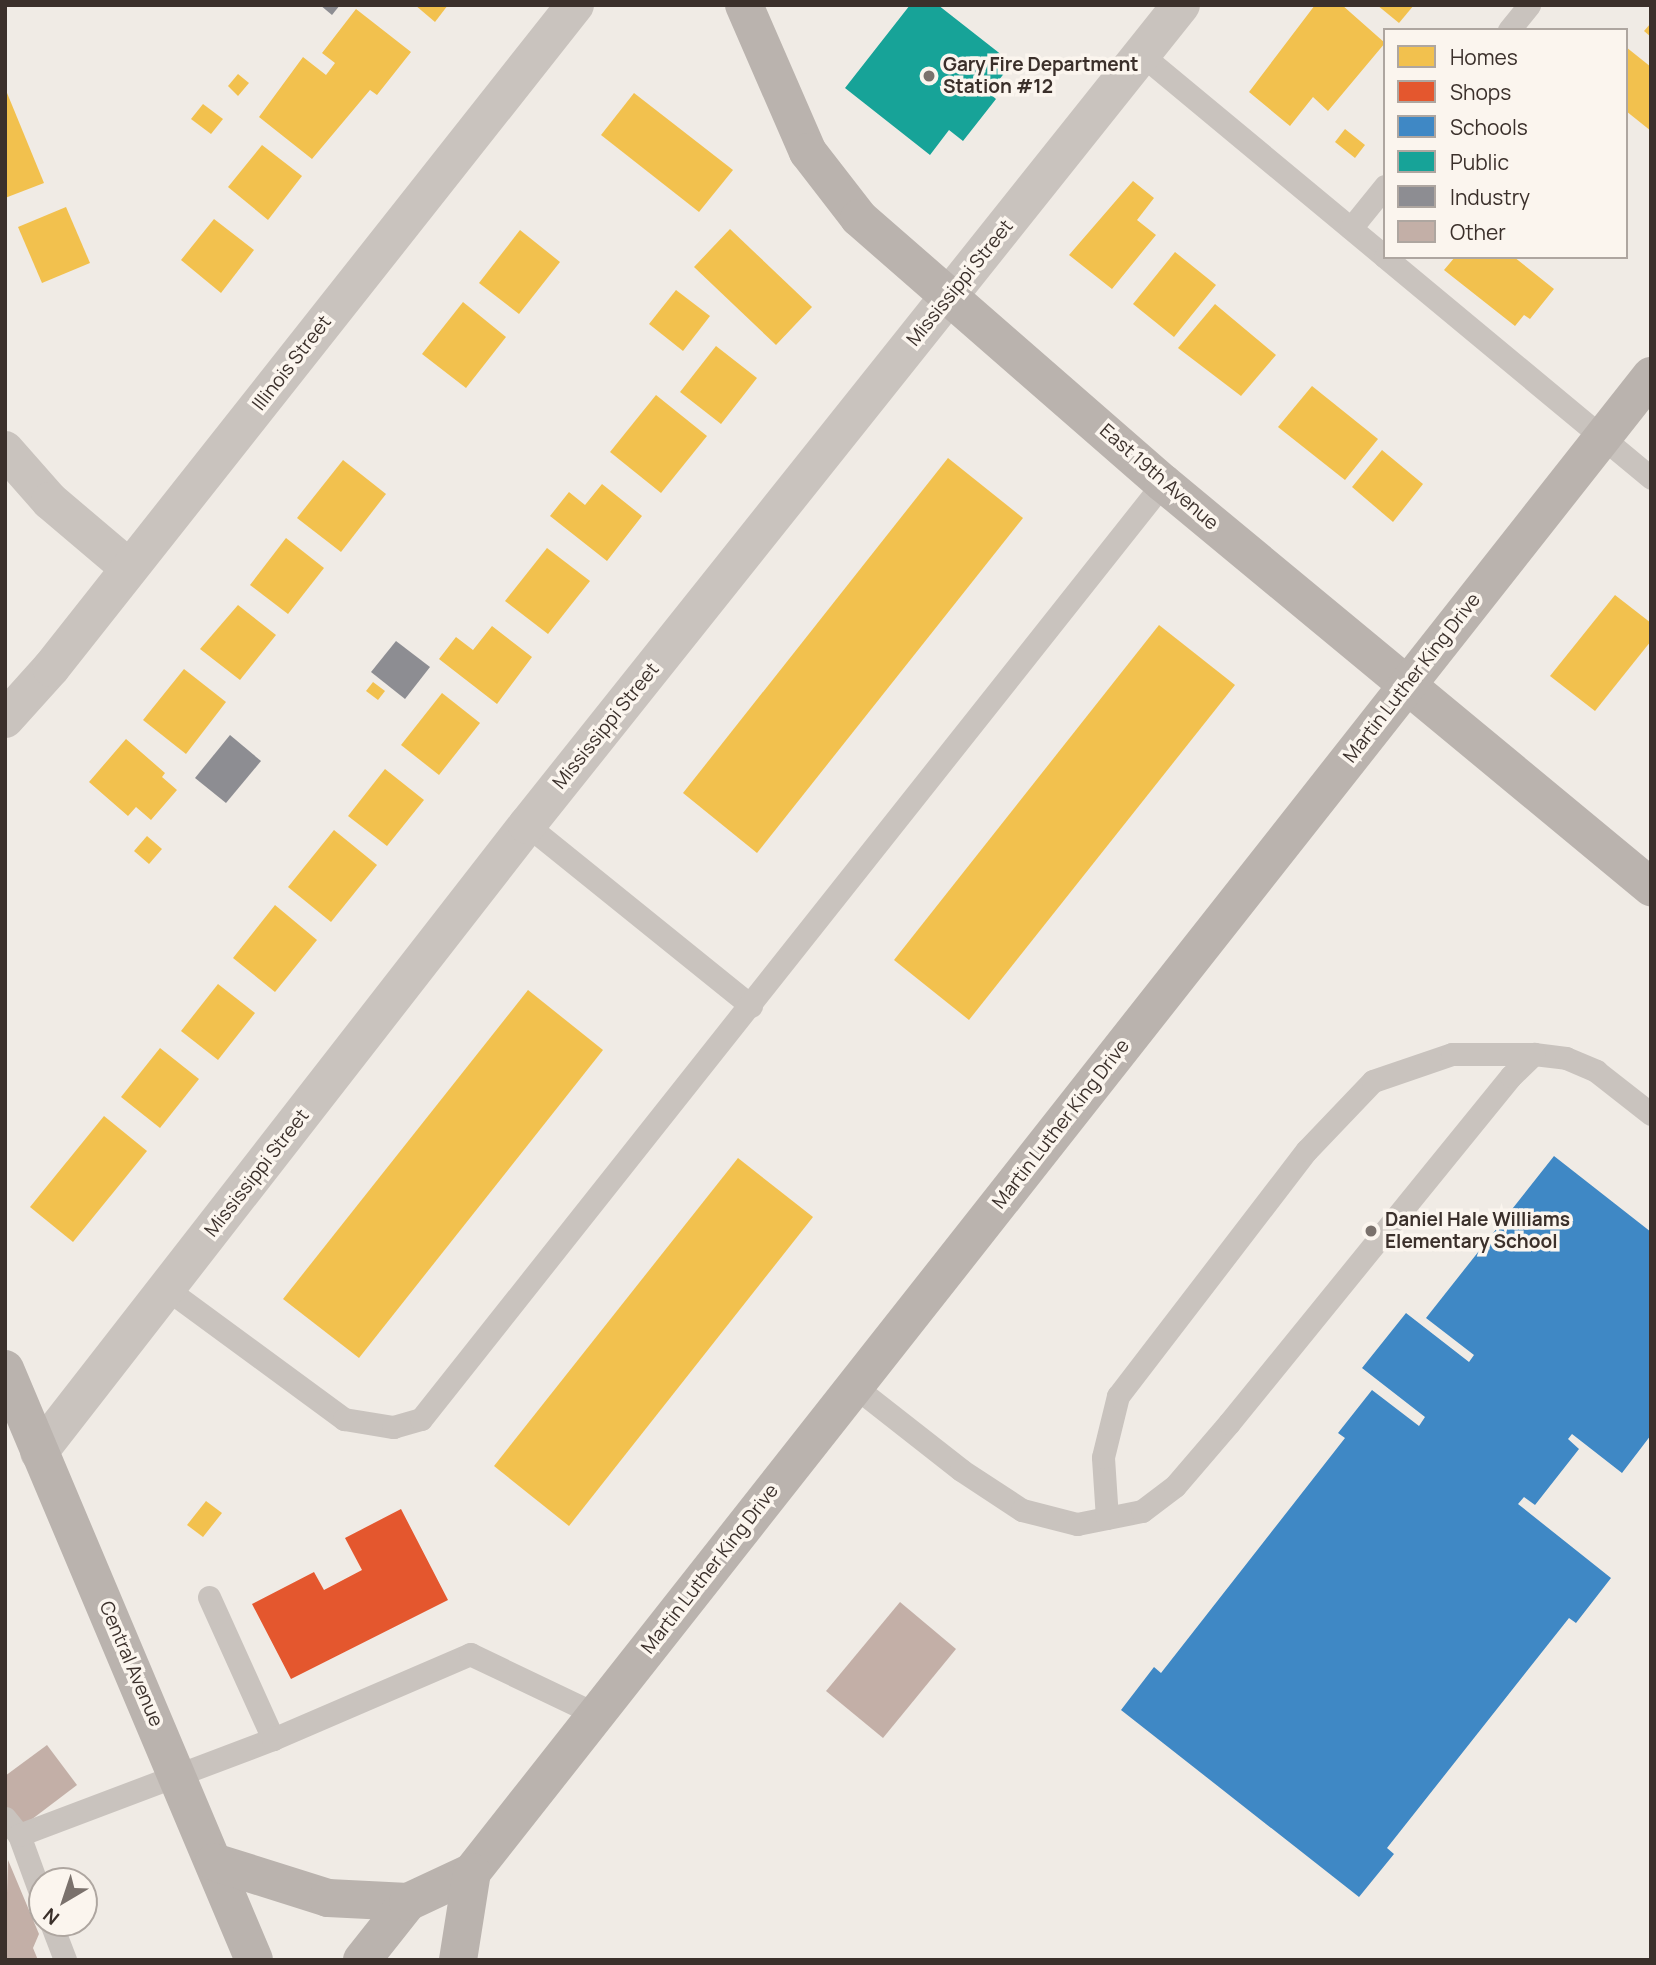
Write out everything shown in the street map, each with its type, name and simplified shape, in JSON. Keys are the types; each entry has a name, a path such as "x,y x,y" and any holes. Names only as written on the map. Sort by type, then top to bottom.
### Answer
{"main road":[{"name":"East 19th Avenue","path":"744,5 794,126 824,176 859,218 1163,483 1651,887"},
{"name":"Martin Luther King Drive","path":"362,1960 408,1902 472,1872 1651,376"},
{"name":"Central Avenue","path":"5,1369 179,1775 254,1960"},
{"path":"214,1862 328,1898 408,1902"},
{"name":"Martin Luther King Drive","path":"458,1960 472,1872"}],"street":[{"name":"Illinois Street","path":"5,719 129,568 575,5"},
{"name":"Mississippi Street","path":"39,1452 527,825 1181,5"},
{"path":"5,450 50,500 129,568"}],"lane":[{"path":"1511,28 1529,5"},
{"path":"1142,55 1383,255"},
{"path":"1351,228 1383,188"},
{"path":"1387,259 1651,478"},
{"path":"167,1289 344,1419 393,1427 421,1419 1163,483"},
{"path":"527,825 751,1006"},
{"path":"1107,1518 1103,1457 1118,1396 1307,1150 1373,1081 1452,1054 1534,1054 1566,1058 1596,1071 1651,1114"},
{"path":"854,1386 961,1470 1022,1510 1077,1524 1142,1511 1175,1486 1511,1076 1534,1054"},
{"path":"209,1597 273,1739"},
{"path":"29,1867 12,1826 179,1775 273,1739 470,1654 596,1714"},
{"path":"56,1937 65,1960"}],"building: Homes":[{"path":"415,5 448,5 435,22"},
{"path":"1315,5 1342,5 1383,41 1383,45 1328,111 1313,97 1290,126 1249,92"},
{"path":"1377,5 1414,5 1399,23"},
{"path":"356,9 411,52 377,95 370,90 312,159 259,117 303,57 326,75 335,63 322,53"},
{"path":"1651,23 1651,37 1644,31"},
{"path":"1628,49 1651,67 1651,131 1628,113"},
{"path":"238,74 249,83 238,96 228,86"},
{"path":"5,88 44,183 5,198"},
{"path":"634,93 733,170 699,212 601,135"},
{"path":"203,104 223,119 211,134 191,119"},
{"path":"1345,129 1365,145 1355,158 1335,142"},
{"path":"262,145 302,176 268,220 228,187"},
{"path":"1133,181 1154,198 1137,220 1156,235 1112,289 1069,255"},
{"path":"66,207 90,263 42,283 18,227"},
{"path":"214,219 254,250 221,293 181,260"},
{"path":"730,229 812,307 776,345 694,267"},
{"path":"520,230 560,262 519,314 479,283"},
{"path":"1175,252 1216,285 1174,337 1133,304"},
{"path":"1453,259 1516,259 1554,289 1530,319 1524,315 1515,326 1444,270"},
{"path":"676,290 710,316 683,351 649,324"},
{"path":"463,302 506,337 466,388 422,354"},
{"path":"1215,304 1276,355 1241,396 1178,348"},
{"path":"716,346 757,378 721,424 680,392"},
{"path":"1312,386 1378,439 1345,480 1278,427"},
{"path":"656,395 707,436 661,493 610,452"},
{"path":"1382,450 1423,484 1393,522 1352,487"},
{"path":"948,458 1023,518 757,853 683,793"},
{"path":"343,460 386,494 341,552 297,518"},
{"path":"602,484 642,516 607,561 550,516 569,492 585,505"},
{"path":"286,538 324,568 288,614 250,585"},
{"path":"547,548 590,581 548,634 505,601"},
{"path":"1615,595 1651,623 1651,641 1595,711 1550,676"},
{"path":"238,605 276,635 240,680 200,649"},
{"path":"1159,625 1235,685 969,1020 894,960"},
{"path":"492,626 532,657 497,704 439,659 456,637 473,650"},
{"path":"184,669 226,702 186,754 143,720"},
{"path":"373,682 385,691 378,700 366,691"},
{"path":"442,693 480,723 439,775 401,745"},
{"path":"126,739 165,773 162,777 177,790 151,820 136,807 128,816 89,782"},
{"path":"385,769 424,800 387,846 348,816"},
{"path":"334,830 377,865 331,922 288,887"},
{"path":"147,836 162,849 149,864 134,851"},
{"path":"275,905 317,940 275,992 233,958"},
{"path":"218,984 255,1013 218,1060 181,1031"},
{"path":"528,990 603,1050 359,1358 283,1299"},
{"path":"160,1048 199,1079 160,1128 121,1097"},
{"path":"104,1116 147,1151 73,1242 30,1207"},
{"path":"738,1158 813,1217 569,1526 494,1466"},
{"path":"206,1501 222,1513 203,1537 187,1525"}],"building: Shops":[{"path":"401,1509 448,1600 291,1679 252,1604 314,1572 324,1590 362,1570 345,1538"}],"building: Schools":[{"path":"1554,1156 1651,1232 1651,1435 1622,1473 1572,1434 1568,1439 1579,1449 1535,1505 1524,1497 1518,1504 1611,1578 1576,1623 1569,1618 1387,1848 1394,1854 1359,1897 1121,1710 1154,1667 1161,1673 1345,1438 1338,1433 1372,1390 1419,1426 1425,1417 1362,1368 1406,1313 1469,1362 1474,1355 1426,1318"}],"building: Public":[{"name":"Gary Fire Department Station #12","path":"910,5 938,5 1012,63 989,93 996,99 963,141 949,130 930,155 845,88"}],"building: Industry":[{"path":"320,5 340,5 332,15"},
{"path":"396,641 430,667 405,699 371,672"},
{"path":"230,735 261,761 226,803 195,778"}],"building: Other":[{"path":"900,1602 956,1649 883,1738 826,1691"},
{"path":"47,1745 77,1785 19,1829 5,1812 5,1776"},
{"path":"8,1860 28,1908 28,1937 38,1937 33,1948 38,1960 5,1960"}],"place":[{"name":"Gary Fire Department Station #12","path":"929,76"},
{"name":"Daniel Hale Williams Elementary School","path":"1371,1231"}]}
